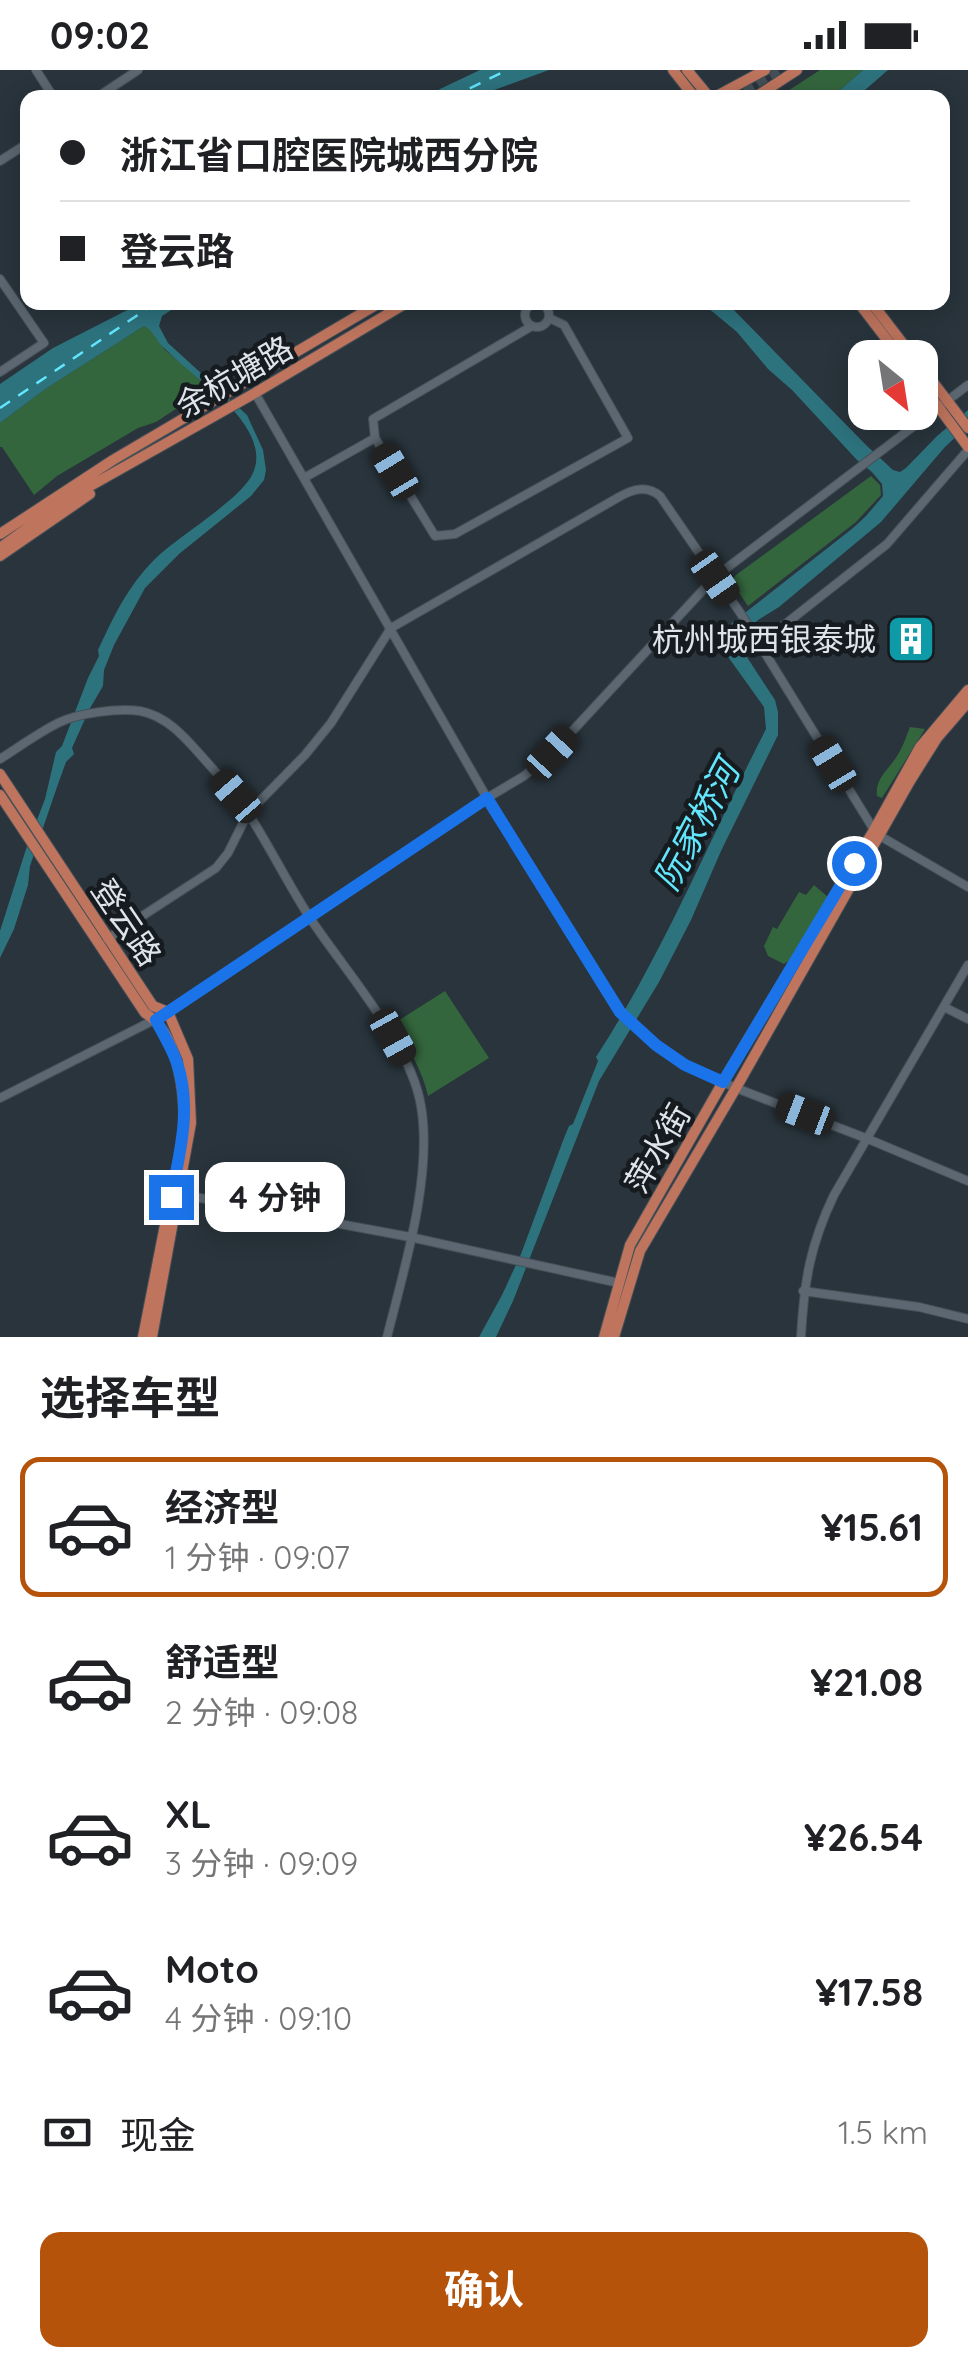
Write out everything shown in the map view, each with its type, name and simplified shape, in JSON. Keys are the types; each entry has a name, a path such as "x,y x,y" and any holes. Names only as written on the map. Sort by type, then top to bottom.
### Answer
{"main road":[{"path":"673,70 689,90"},
{"path":"687,70 704,90"},
{"path":"726,90 765,70"},
{"path":"767,90 798,70"},
{"name":"余杭塘路","path":"0,534 113,460 367,310"},
{"name":"余杭塘路","path":"0,548 69,498 395,310"},
{"path":"864,310 887,340"},
{"path":"877,310 900,340"},
{"path":"938,394 967,441"},
{"path":"938,398 944,404"},
{"name":"余杭塘路","path":"0,526 77,476 113,460"},
{"name":"余杭塘路","path":"0,556 134,460"},
{"name":"萍水街","path":"614,1337 640,1251 736,1088 920,748 968,690"},
{"name":"萍水街","path":"604,1337 630,1245 723,1082 937,738 968,702"},
{"name":"登云路","path":"0,774 145,1013 156,1020 181,1076 184,1132 143,1337"},
{"name":"登云路","path":"0,795 40,844 153,1006 168,1012 188,1059 191,1123 152,1337"}],"street":[{"path":"108,90 138,70"},
{"path":"0,278 20,308"},
{"path":"0,372 44,343 22,310"},
{"path":"526,310 525,317 532,326"},
{"path":"548,310 549,318 544,325 532,326 372,419 376,438 435,536 455,534 628,438 564,325 549,318"},
{"path":"0,1098 156,1020 524,776 552,753 715,578 968,385"},
{"path":"255,393 487,798 620,1012 685,1065 968,1181"},
{"path":"304,478 376,438"},
{"path":"760,644 887,544 967,441"},
{"path":"107,939 216,868 248,813 331,723 391,628 619,496 636,490 654,491 660,496 741,614 877,833 968,887"},
{"path":"0,759 60,721 110,710 140,711 157,717 185,737 248,813 310,916 393,1037 410,1068 420,1100 424,1156 387,1337"},
{"path":"800,1337 803,1291 819,1226 968,965"},
{"path":"944,1007 968,1018"},
{"path":"179,1194 410,1237 620,1283"},
{"path":"803,1291 919,1306 968,1319"}],"green space":[{"path":"820,70 863,70 840,90 789,90"},
{"path":"144,326 151,329 164,349 209,387 156,422 138,428 57,476 34,495 0,447 0,423"},
{"path":"871,476 880,485 881,495 856,522 748,606 735,587 736,575"},
{"path":"910,727 925,729 882,798 877,796 880,780 900,752"},
{"path":"814,885 828,897 790,960 784,964 768,956 764,946 773,927 777,929 799,892 806,895"},
{"path":"445,991 489,1058 428,1096 418,1067 393,1024"}],"water":[{"path":"480,70 549,70 494,90 440,89"},
{"path":"863,70 888,70 865,90 840,90"},
{"path":"127,310 171,310 162,316 159,326 168,343 247,415 263,450 266,470 264,480 251,496 179,554 145,588 114,645 104,670 103,686 72,748 74,754 66,762 30,866 14,929 0,958 0,931 45,799 56,752 62,746 99,656 98,650 116,614 155,559 247,483 256,459 255,446 241,420 144,326 0,423 0,384 53,348"},
{"path":"710,310 734,310 848,430 893,470 900,472 906,468 968,410 968,425 881,522 739,639 739,645 775,700 778,735 659,982 599,1081 496,1337 479,1337 521,1254 564,1138 598,1061 596,1057 664,937 766,729 764,707 721,647 720,639 732,623 853,528 883,496 882,484 872,472 768,369 737,332"}],"ferry route":[{"path":"466,90 507,70"},
{"path":"0,408 145,310"}],"tunnel":[{"path":"744,90 778,70"}],"place":[{"name":"杭州城西银泰城","path":"911,639"}],"route":[{"path":"171,1197 184,1132 183,1092 173,1052 156,1020 487,798 620,1012 685,1065 723,1082 854,863"}],"water label":[{"name":"阮家桥河","path":"696,825"}]}
